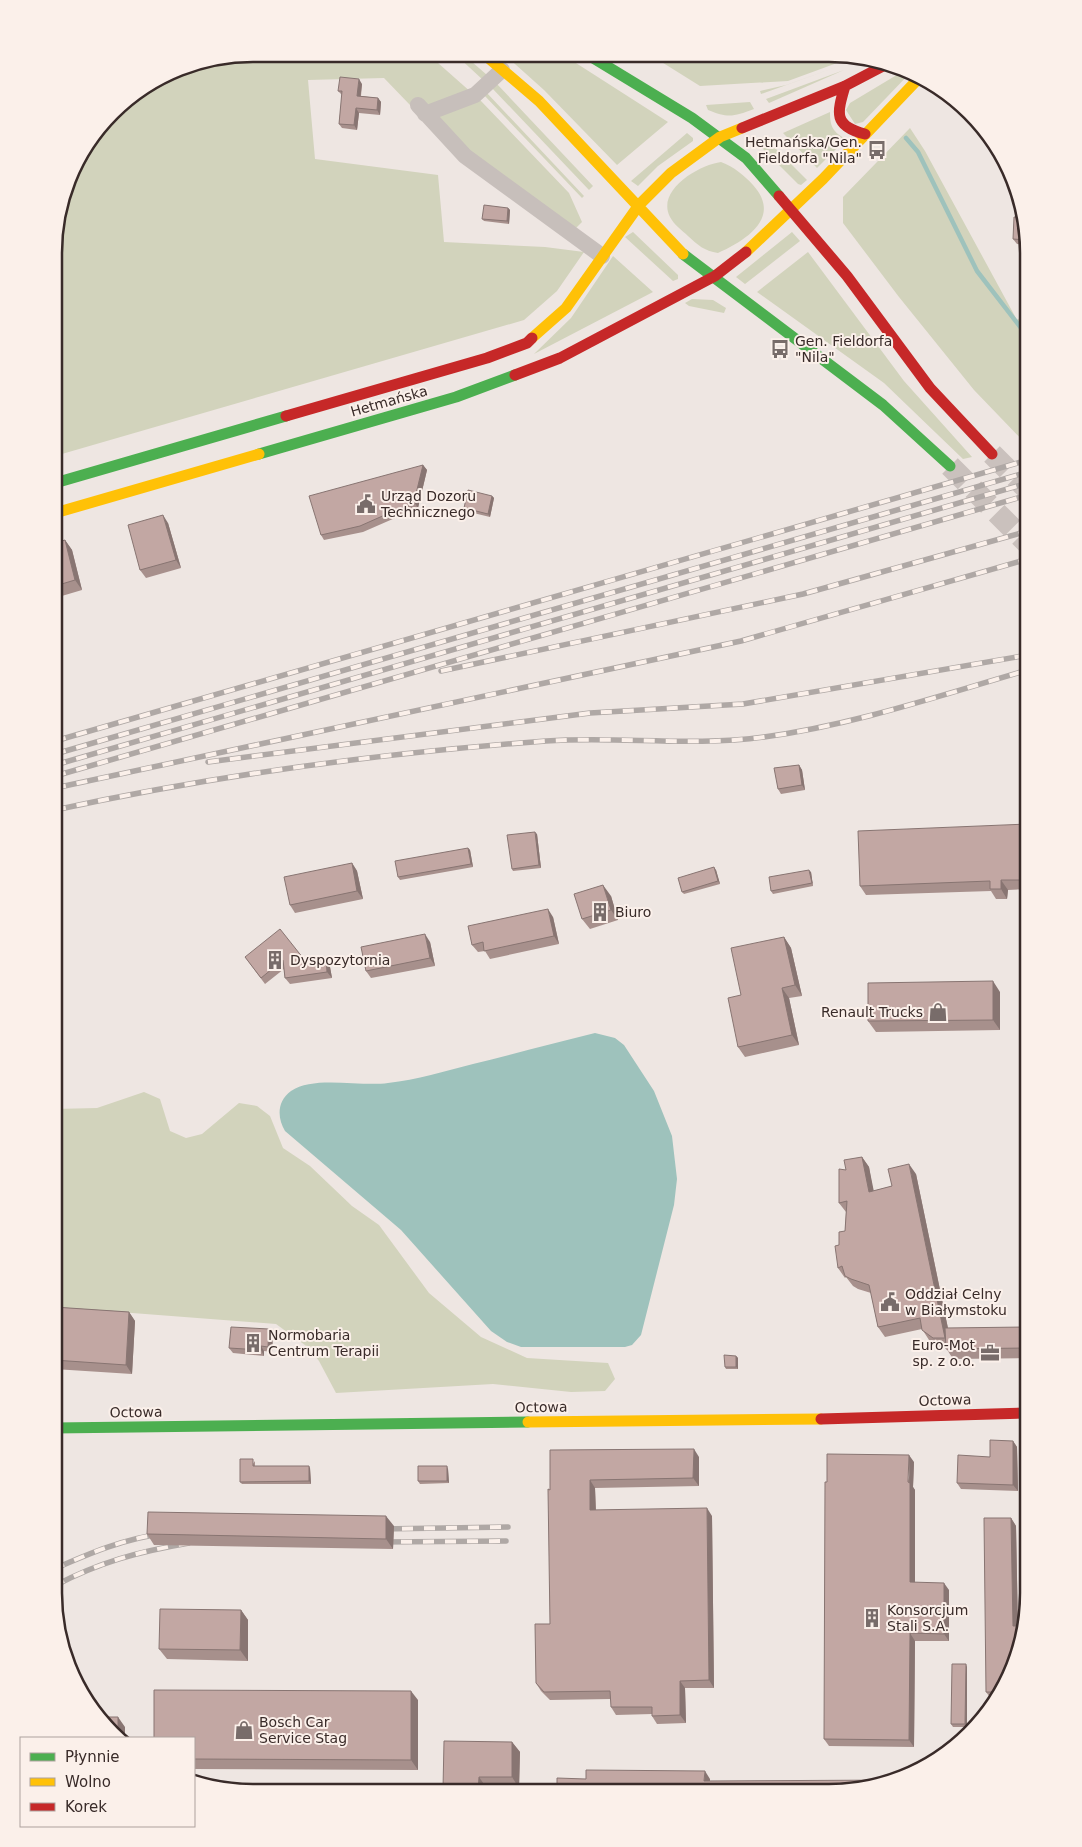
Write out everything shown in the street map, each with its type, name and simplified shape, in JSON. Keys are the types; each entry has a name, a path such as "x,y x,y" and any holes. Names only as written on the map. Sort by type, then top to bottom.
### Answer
{"main road":[{"path":"493,62 539,100 681,252 883,404 950,466"},
{"path":"600,62 720,137 746,158 847,276 930,388 992,454"},
{"name":"Hetmańska","path":"62,481 487,358 527,343 566,308 639,205 671,173 720,137 844,86 877,69"},
{"name":"Hetmańska","path":"62,511 456,397 560,358 715,276 756,245 792,211 914,82"},
{"path":"844,86 838,106 838,118 842,126 850,131 865,134"},
{"path":"456,397 462,380 487,358"},
{"name":"Octowa","path":"62,1428 824,1419 1020,1413"}],"street":[{"path":"502,70 475,95 421,110 465,156 602,256"}],"green space":[{"path":"254,62 437,62 481,101 569,193 582,222 566,238 463,160 384,78 308,80 315,159 438,175 444,242 545,247 584,252 557,291 524,320 62,454 62,254 66,217 77,181 88,158 102,137 137,102 169,82 204,69"},
{"path":"464,62 472,62 487,75 483,80"},
{"path":"513,62 574,62 668,122 617,165 544,90"},
{"path":"662,62 837,63 788,81 700,86"},
{"path":"842,65 761,94 760,91 786,85"},
{"path":"844,70 769,103 766,99"},
{"path":"896,75 905,79 863,122 855,124 846,110 850,103"},
{"path":"497,84 593,186 589,190 491,87"},
{"path":"486,92 584,196 582,198 483,94"},
{"path":"750,102 754,109 731,116 708,110 706,105"},
{"path":"830,112 833,128 846,139 817,168 783,133"},
{"path":"910,128 925,151 1017,320 1020,318 1020,438 974,390 899,297 843,223 843,197"},
{"path":"687,133 693,138 693,141 658,166 638,186 631,181"},
{"path":"764,137 807,180 801,185 798,184 758,144 758,140"},
{"path":"721,162 750,181 761,197 764,207 762,217 757,226 749,234 718,253 701,247 678,227 670,217 667,207 669,197 682,180 702,168"},
{"path":"633,232 678,275 678,279 673,281 625,237"},
{"path":"792,232 800,241 745,284 736,277"},
{"path":"808,252 904,381 972,457 963,459 884,383 757,292"},
{"path":"613,256 653,292 534,354 571,318"},
{"path":"692,299 713,300 726,308 724,313 689,306 685,303"},
{"path":"144,1092 160,1099 170,1131 186,1138 202,1134 239,1103 257,1106 270,1116 283,1148 310,1166 352,1206 379,1225 429,1293 481,1337 527,1358 608,1363 615,1379 605,1391 571,1392 493,1384 336,1393 319,1361 309,1348 276,1324 62,1308 62,1109 97,1108"}],"water":[{"path":"595,1033 615,1038 624,1045 654,1091 672,1136 677,1179 674,1205 641,1335 632,1345 625,1347 521,1347 507,1342 491,1331 401,1230 285,1131 282,1126 280,1110 283,1100 291,1091 301,1086 324,1082 377,1084 410,1080"}],"building":[{"path":"340,77 359,79 357,96 378,98 377,110 356,108 354,125 339,124 342,91 338,91"},
{"path":"484,205 508,208 507,221 482,219"},
{"path":"1014,217 1016,217 1019,239 1013,239"},
{"name":"Urząd Dozoru Technicznego","path":"423,465 414,502 360,526 321,535 309,496"},
{"path":"468,490 492,496 488,514 464,508"},
{"path":"163,515 176,560 140,570 128,525"},
{"path":"65,540 75,580 62,584 62,541"},
{"path":"799,765 802,785 778,789 774,768"},
{"path":"1020,824 1020,880 1001,880 1001,889 990,889 990,881 860,886 858,831"},
{"path":"535,832 539,865 512,869 507,835"},
{"path":"468,848 471,864 398,877 395,861"},
{"path":"352,863 357,891 290,905 284,877"},
{"path":"714,867 718,881 682,892 678,878"},
{"path":"809,870 812,883 771,891 769,877"},
{"path":"603,885 611,910 582,919 574,894"},
{"path":"548,909 554,936 484,951 483,942 472,945 468,926"},
{"path":"280,929 307,963 326,960 327,972 285,978 283,960 261,978 245,957"},
{"path":"425,934 430,958 366,971 361,947"},
{"path":"784,937 795,985 782,988 792,1035 738,1047 728,998 741,995 731,948"},
{"name":"Renault Trucks","path":"993,981 993,1020 868,1021 868,983"},
{"path":"862,1157 869,1192 892,1186 888,1169 909,1164 945,1338 933,1338 922,1330 920,1318 878,1327 869,1285 845,1276 842,1266 838,1268 835,1246 839,1245 839,1232 845,1231 847,1201 839,1203 839,1169 846,1170 844,1160"},
{"path":"62,1308 129,1312 126,1365 62,1361"},
{"name":"Normobaria Centrum Terapii","path":"231,1327 269,1329 268,1347 261,1346 261,1350 229,1348"},
{"path":"1020,1327 1020,1348 946,1349 945,1328"},
{"path":"724,1355 736,1356 736,1367 725,1367"},
{"path":"990,1440 1013,1441 1013,1485 957,1483 958,1455 990,1457"},
{"path":"694,1449 693,1478 590,1480 590,1510 707,1508 709,1680 680,1681 680,1715 652,1716 652,1707 611,1707 610,1691 544,1692 536,1683 535,1624 550,1624 548,1489 550,1490 550,1450"},
{"name":"Konsorcjum Stali S.A.","path":"827,1454 909,1455 910,1582 944,1583 944,1634 910,1633 909,1740 824,1739 825,1482 827,1482"},
{"path":"240,1459 253,1459 253,1466 309,1466 309,1481 240,1482"},
{"path":"418,1466 447,1466 447,1481 418,1481"},
{"path":"148,1512 386,1516 386,1539 147,1534"},
{"path":"984,1518 1011,1518 1013,1626 1017,1626 1013,1643 1000,1678 992,1692 986,1692"},
{"path":"160,1609 241,1610 240,1650 159,1649"},
{"path":"952,1664 966,1664 965,1724 951,1724"},
{"path":"154,1690 411,1691 411,1760 195,1759 195,1737 154,1737"},
{"path":"108,1717 118,1717 118,1727"},
{"path":"444,1741 512,1742 512,1777 479,1777 479,1784 443,1784"},
{"path":"586,1770 705,1771 704,1781 869,1780 841,1784 557,1784 557,1778 586,1779"}],"waterway":[{"path":"906,138 918,152 977,271 1020,327"}],"tunnel":[{"path":"992,454 1020,482"},
{"path":"950,466 1020,536"}],"railway":[{"path":"62,739 1020,462"},
{"path":"62,752 1020,474"},
{"path":"62,763 1020,485"},
{"path":"62,774 1020,497"},
{"path":"441,671 803,594 1020,533"},
{"path":"62,786 741,641 1020,561"},
{"path":"208,762 590,713 743,704 1020,656"},
{"path":"62,809 116,797 238,776 422,752 546,741 709,741 764,737 798,732 864,717 1020,672"},
{"path":"380,1529 508,1527"},
{"path":"62,1566 93,1552 121,1543 163,1534"},
{"path":"379,1542 506,1541"},
{"path":"62,1582 87,1570 119,1559 189,1543"}],"traffic: fast":[{"path":"600,62 692,118 746,158 779,196"},
{"path":"683,254 883,405 950,466"},
{"path":"259,454 456,397 515,375"},
{"path":"62,481 286,416"},
{"path":"62,1428 528,1422"}],"traffic: slow":[{"path":"493,62 539,101 683,254"},
{"path":"746,252 823,179 914,83"},
{"path":"532,338 566,308 639,205 671,173 720,137 742,128"},
{"path":"62,511 259,454"},
{"path":"528,1422 821,1419"}],"traffic: jam":[{"path":"742,128 845,86 878,69"},
{"path":"845,86 839,111 842,122 847,127 865,134"},
{"path":"779,196 847,276 930,388 992,454"},
{"path":"515,375 560,358 715,276 746,252"},
{"path":"286,416 487,358 527,343 532,338"},
{"path":"821,1419 1020,1413"}],"place":[{"name":"Hetmańska/Gen. Fieldorfa \"Nila\"","path":"877,150"},
{"name":"Gen. Fieldorfa \"Nila\"","path":"780,349"},
{"name":"Urząd Dozoru Technicznego","path":"366,504"},
{"name":"Biuro","path":"600,912"},
{"name":"Dyspozytornia","path":"275,960"},
{"name":"Renault Trucks","path":"938,1012"},
{"name":"Oddział Celny w Białymstoku","path":"890,1302"},
{"name":"Normobaria Centrum Terapii","path":"253,1343"},
{"name":"Euro-Mot sp. z o.o.","path":"990,1353"},
{"name":"Konsorcjum Stali S.A.","path":"872,1618"},
{"name":"Bosch Car Service Stag","path":"244,1730"}]}
